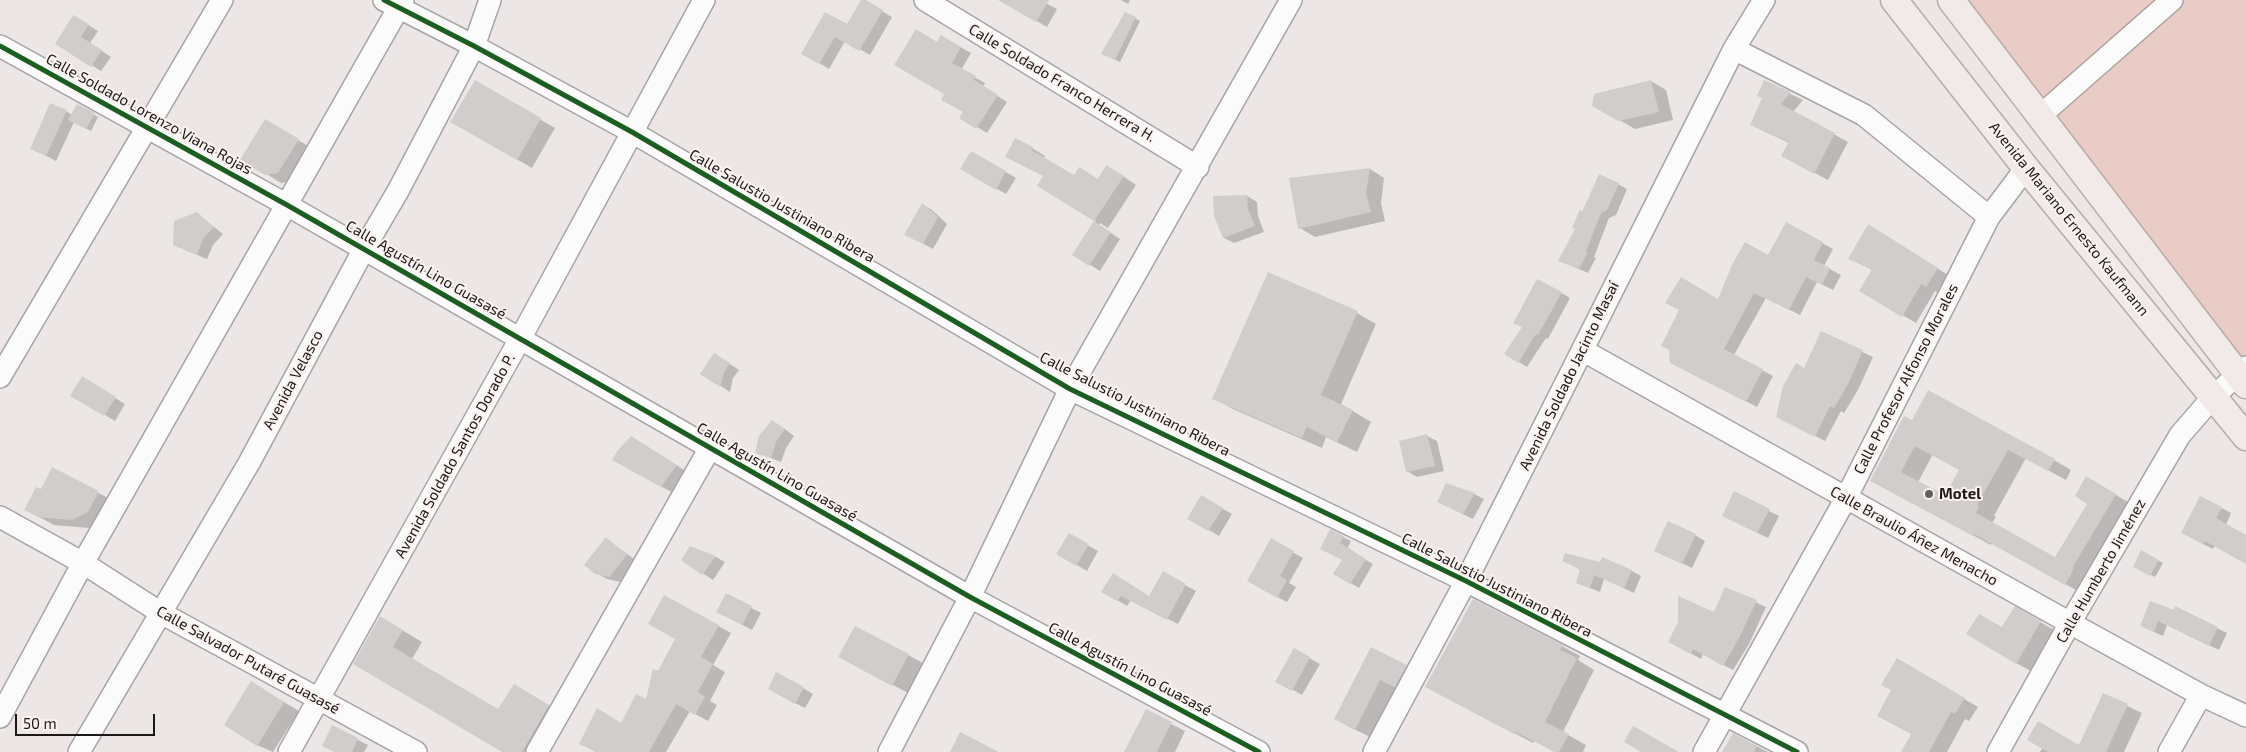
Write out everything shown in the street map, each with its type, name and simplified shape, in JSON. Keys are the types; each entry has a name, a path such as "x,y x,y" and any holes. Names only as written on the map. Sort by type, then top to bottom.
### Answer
{"main road":[{"name":"Avenida Mariano Ernesto Kaufmann","path":"1894,0 2026,168 2246,437"},
{"path":"1951,0 2041,115 2061,145 2244,376"}],"street":[{"path":"0,377 222,0"},
{"name":"Avenida Velasco","path":"79,752 250,463 364,248 398,191 474,46 490,0"},
{"name":"Avenida Soldado Santos Dorado P.","path":"289,752 520,339 704,0"},
{"name":"Calle Soldado Franco Herrera H.","path":"925,0 1198,167"},
{"path":"889,752 970,597 1070,388 1292,0"},
{"name":"Avenida Soldado Jacinto Masaí","path":"1374,752 1466,581 1584,351 1616,281 1734,49 1764,0"},
{"path":"2041,115 2172,0"},
{"path":"0,717 83,563 287,204 395,2"},
{"name":"Calle Salustio Justiniano Ribera","path":"395,2 632,132 1070,388 1466,581 1724,716 1797,752"},
{"name":"Calle Soldado Lorenzo Viana Rojas","path":"0,46 287,204"},
{"path":"1734,49 1864,115 1989,217"},
{"name":"Calle Profesor Alfonso Morales","path":"1704,752 1846,498 1989,217 2026,168"},
{"name":"Calle Agustín Lino Guasasé","path":"287,204 970,597 1259,752"},
{"name":"Calle Braulio Áñez Menacho","path":"1584,351 2070,623 2202,695 2246,716"},
{"name":"Calle Humberto Jiménez","path":"1998,752 2070,623 2180,435 2213,398 2244,376"},
{"path":"537,752 710,448"},
{"name":"Calle Salvador Putaré Guasasé","path":"0,517 83,563 161,613 416,752"},
{"path":"2169,752 2202,695"}],"shaded area":[{"path":"1960,0 2246,0 2246,384"}],"building":[{"path":"861,0 866,0 883,10 859,51 835,37 819,64 801,54 825,12 847,24"},
{"path":"998,0 1049,0 1036,22"},
{"path":"1125,12 1136,17 1115,60 1101,54"},
{"path":"73,15 89,24 81,37 102,50 91,67 55,44"},
{"path":"916,29 937,42 941,35 961,47 952,63 976,76 974,80 998,95 976,129 959,118 963,112 941,100 944,94 894,65"},
{"path":"475,80 541,118 517,160 450,122"},
{"path":"1651,80 1659,112 1618,121 1592,106 1594,94"},
{"path":"1764,80 1791,92 1781,104 1835,133 1814,174 1781,156 1789,142 1750,125 1762,98 1757,96"},
{"path":"50,103 67,110 46,156 30,149"},
{"path":"77,104 95,113 86,129 68,120"},
{"path":"265,119 299,139 278,173 265,175 240,160"},
{"path":"1015,138 1033,147 1031,150 1074,175 1079,167 1098,179 1106,165 1124,176 1094,221 1037,186 1043,176 1005,157"},
{"path":"971,151 1006,171 996,190 960,169"},
{"path":"1370,168 1366,193 1371,212 1298,229 1289,178"},
{"path":"1599,174 1619,183 1607,210 1601,213 1586,251 1588,252 1579,269 1558,261 1575,229 1572,228 1580,209 1582,212"},
{"path":"1247,195 1248,209 1255,226 1223,238 1214,216 1213,196"},
{"path":"922,203 938,217 923,244 904,235"},
{"path":"197,212 214,227 203,239 197,255 173,245 174,221"},
{"path":"1094,221 1111,232 1089,266 1072,255"},
{"path":"1786,222 1823,242 1814,260 1830,268 1822,285 1806,277 1789,310 1754,293 1724,349 1763,369 1746,402 1670,363 1669,350 1661,346 1679,310 1665,303 1681,277 1718,299 1732,265 1745,242 1768,255"},
{"path":"1868,224 1938,268 1926,287 1921,284 1902,317 1859,291 1872,269 1848,259"},
{"path":"1268,272 1358,311 1321,395 1353,410 1337,442 1307,427 1302,438 1212,399"},
{"path":"1537,279 1562,292 1538,335 1536,334 1518,363 1504,354 1522,327 1513,323"},
{"path":"1821,331 1863,350 1848,384 1834,408 1830,406 1815,437 1776,417 1783,386 1796,363 1804,368"},
{"path":"714,353 730,363 724,372 720,387 700,374"},
{"path":"82,376 116,397 104,416 70,396"},
{"path":"1928,390 2055,459 2048,471 2008,450 1977,505 1979,506 1976,513 2055,557 2087,504 2075,496 2086,476 2116,494 2073,567 2065,585 1974,534 1973,536 1870,481 1904,416 1912,420","holes":["1915,446 1959,470 1945,495 1901,472"]},
{"path":"772,420 785,429 776,442 771,458 755,453 759,436"},
{"path":"1427,434 1435,466 1406,472 1399,441"},
{"path":"631,436 677,465 661,487 612,460 618,450"},
{"path":"52,467 99,491 88,512 72,520 38,517 24,510 36,487 41,489"},
{"path":"1446,483 1475,493 1463,514 1437,502"},
{"path":"1734,491 1770,509 1757,533 1722,516"},
{"path":"1201,495 1223,508 1208,531 1187,519"},
{"path":"2200,496 2222,507 2216,518 2246,535 2246,564 2205,541 2203,544 2181,533"},
{"path":"1668,521 1696,534 1682,564 1654,551"},
{"path":"1330,529 1344,536 1340,543 1366,559 1350,584 1333,574 1342,560 1320,549"},
{"path":"1069,533 1089,544 1076,566 1056,554"},
{"path":"606,537 627,555 609,577 595,574 584,565"},
{"path":"1271,538 1294,551 1280,576 1287,580 1277,598 1247,581"},
{"path":"690,546 716,556 702,575 681,560"},
{"path":"2141,550 2159,560 2150,576 2133,567"},
{"path":"1565,553 1600,562 1602,557 1632,570 1624,588 1594,575 1590,588 1576,583 1580,569 1562,561"},
{"path":"1163,571 1186,584 1167,620 1121,596 1117,601 1101,592 1113,573 1149,596"},
{"path":"1725,587 1757,600 1723,666 1693,649 1691,654 1668,642 1678,622 1678,596 1714,612"},
{"path":"726,593 752,606 742,625 716,612"},
{"path":"664,595 719,625 701,657 713,664 698,692 705,697 695,715 676,704 649,752 596,752 579,744 597,708 621,723 636,694 646,699 653,669 658,671 675,639 648,624"},
{"path":"1473,599 1563,645 1560,650 1577,658 1545,722 1569,734 1559,752 1555,752 1515,732 1514,734 1425,687"},
{"path":"2150,601 2174,610 2175,606 2218,627 2209,646 2158,621 2154,632 2140,626"},
{"path":"2015,606 2041,621 2016,664 1966,634 1979,614 2002,627"},
{"path":"380,616 403,630 393,647 498,709 514,684 549,705 522,752 502,752 353,664"},
{"path":"855,626 909,654 892,686 838,657"},
{"path":"1371,647 1407,665 1395,687 1380,680 1355,730 1334,719"},
{"path":"1294,648 1310,657 1292,691 1275,682"},
{"path":"1897,658 1965,698 1955,714 1951,712 1929,752 1901,752 1911,734 1877,716 1891,690 1881,685"},
{"path":"776,672 804,687 795,704 768,689"},
{"path":"251,681 284,702 257,746 224,725"},
{"path":"2103,693 2128,704 2106,752 2048,752 2027,740 2038,721 2079,745"},
{"path":"1146,709 1172,722 1157,752 1124,752"},
{"path":"332,725 358,738 352,752 334,752 322,746"},
{"path":"1633,726 1679,752 1641,752 1624,742"},
{"path":"960,732 999,752 950,752"},
{"path":"1733,733 1757,746 1754,752 1722,752"}],"cycle path":[{"path":"384,0 474,46 632,132 1070,389 1466,581 1797,752"},
{"path":"0,46 287,205 970,597 1259,752"}],"place":[{"name":"Motel","path":"1929,494"}]}
